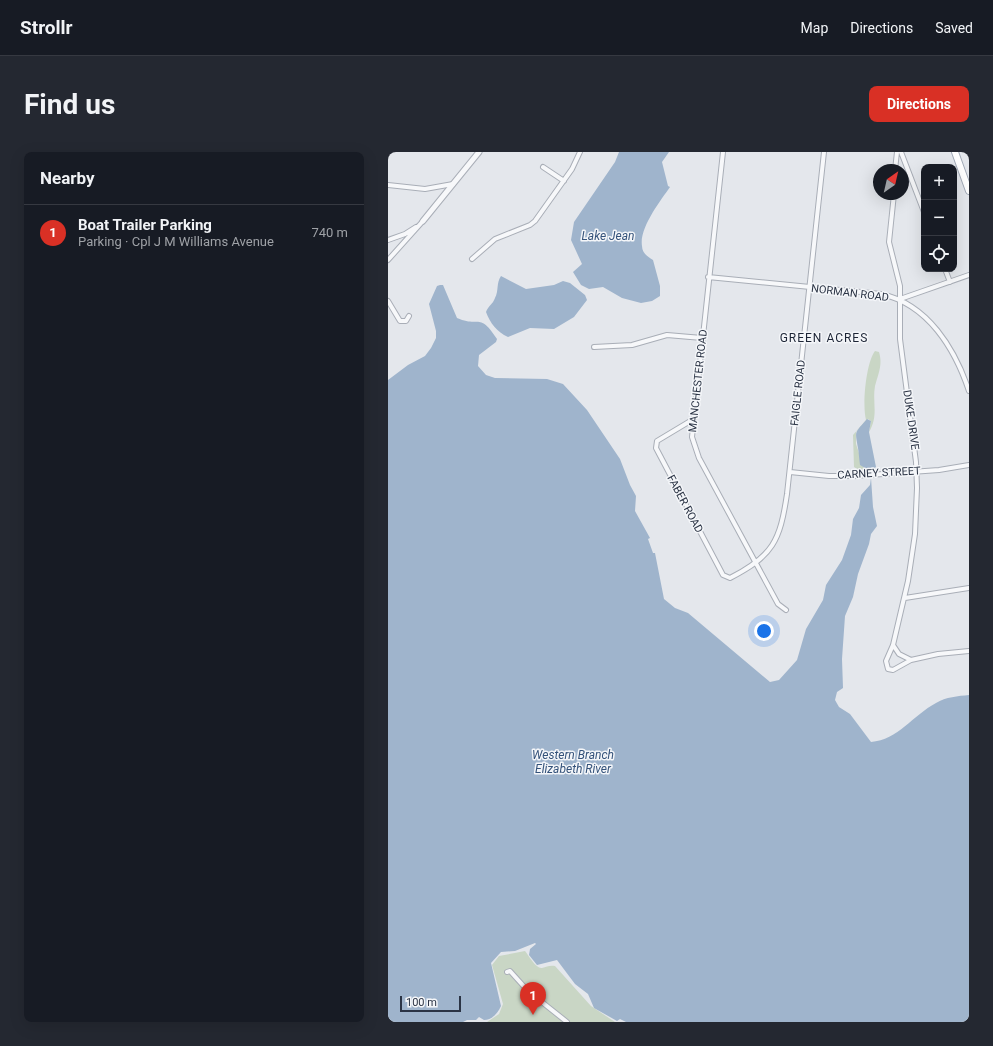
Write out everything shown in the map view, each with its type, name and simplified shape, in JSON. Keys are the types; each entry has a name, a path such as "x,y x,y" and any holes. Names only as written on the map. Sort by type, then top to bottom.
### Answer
{"main road":[{"path":"955,152 969,191"}],"street":[{"path":"388,260 479,152"},
{"path":"472,259 495,239 530,225 536,221 564,181 580,152"},
{"name":"MANCHESTER ROAD","path":"723,152 692,420 692,437 694,448 755,563 778,604 786,610"},
{"name":"FAIGLE ROAD","path":"723,575 730,578 755,563 770,548 782,528 790,472 824,152"},
{"path":"896,164 897,152"},
{"path":"901,152 921,204"},
{"path":"543,167 564,181"},
{"path":"388,184 425,189 453,184"},
{"name":"DUKE DRIVE","path":"893,200 889,242 900,286 902,357 917,471 915,534 905,598 893,645 886,661 888,669 893,670 911,660 938,654 969,651"},
{"path":"388,240 405,234 422,221"},
{"path":"946,272 950,282"},
{"path":"900,301 903,298 969,275"},
{"name":"NORMAN ROAD","path":"708,277 881,294 900,301 927,319 938,331 954,356 969,390"},
{"path":"388,301 400,321 406,321 409,316"},
{"path":"594,347 632,346 667,335 702,338"},
{"name":"FABER ROAD","path":"692,420 657,441 656,449 723,575"},
{"name":"CARNEY STREET","path":"790,472 843,476 917,471 969,465"},
{"path":"905,598 969,588"},
{"path":"893,645 899,654 911,660"},
{"path":"507,972 510,972 528,991 567,1022"}],"green space":[{"path":"875,351 879,352 880,369 874,392 874,420 869,432 871,421 868,419 856,432 856,444 864,468 870,471 862,472 854,467 853,435 866,420 864,405 867,374"},
{"path":"525,951 540,968 555,966 591,1006 615,1022 487,1022 499,1014 503,1004 492,965 499,956"}],"water":[{"name":"Lake Jean","path":"619,152 669,152 662,162 668,186 670,187 647,223 642,239 643,251 653,260 660,286 660,296 652,301 641,303 622,298 603,287 589,289 581,285 573,272 582,264 571,240 574,222 615,162"},
{"path":"501,276 526,289 554,285 563,281 570,283 585,295 587,300 574,317 554,329 530,328 508,337 500,333 494,327 486,312 496,295"},
{"name":"Western Branch Elizabeth River","path":"443,285 457,318 464,321 478,322 486,325 497,339 496,342 479,355 478,366 486,375 495,378 547,379 563,384 587,410 620,459 636,496 635,511 650,538 648,539 653,553 655,553 664,599 675,608 688,613 770,682 779,680 797,660 806,629 823,600 826,585 842,560 851,535 853,519 859,508 861,495 870,485 871,478 873,507 877,526 871,534 858,574 853,597 845,616 842,659 843,688 837,692 835,700 839,707 850,714 871,742 889,737 928,708 944,699 969,695 969,1022 626,1022 620,1019 617,1021 594,1008 588,994 575,984 557,960 537,965 529,955 530,949 536,944 535,943 515,951 501,952 491,963 501,1006 496,1014 490,1019 484,1020 479,1017 476,1020 467,1020 463,1022 388,1022 388,380 408,365 425,356 431,348 436,338 436,331 429,304 437,286"},
{"path":"867,419 871,421 869,432 876,467 870,471 860,465 856,435 856,432"}],"place":[{"name":"Boat Trailer Parking","path":"533,1015"}],"district":[{"name":"GREEN ACRES","path":"824,338"}]}
